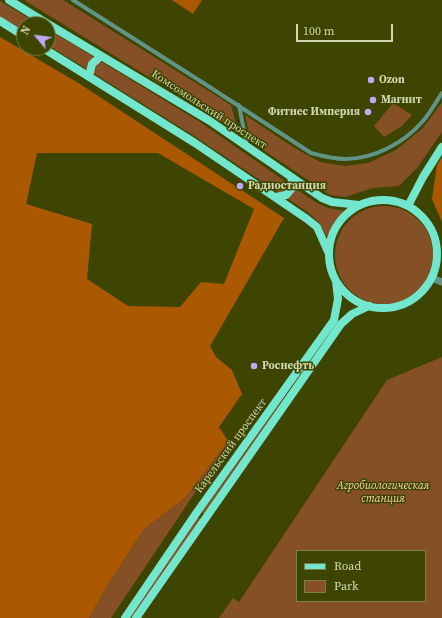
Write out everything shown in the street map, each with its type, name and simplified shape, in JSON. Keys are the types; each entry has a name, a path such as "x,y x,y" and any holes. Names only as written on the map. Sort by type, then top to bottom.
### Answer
{"main road":[{"name":"Комсомольский проспект","path":"9,0 35,16"},
{"path":"0,21 16,31"},
{"name":"Комсомольский проспект","path":"56,29 210,121 322,198 332,202 359,205"},
{"path":"56,55 195,143 276,197 317,227 329,254 336,281 348,295 355,300 369,306 384,308 394,307 406,303 422,292 432,278 438,259 437,248 431,227 421,214 394,200 379,199 359,205 348,213 332,237 329,254"},
{"path":"89,76 92,64 101,56"},
{"path":"408,206 423,177 442,147"},
{"path":"276,197 286,195 293,187 291,177"},
{"name":"Карельский проспект","path":"125,618 197,512 334,320 338,299 336,281"},
{"name":"Карельский проспект","path":"136,618 341,324 352,314 369,306"},
{"path":"197,512 206,518"}],"street":[{"path":"73,0 239,105 311,153 345,159 360,158 374,154 402,140 424,121 442,93"},
{"path":"239,105 247,146"},
{"path":"432,278 442,282"}],"green space":[{"path":"24,0 63,0 231,105 238,132 210,114 204,104 173,84 160,84 56,20 56,16 50,16"},
{"path":"0,1 25,16 16,16 16,26 0,17"},
{"path":"56,34 200,122 315,202 328,208 345,211 334,222 327,237 320,224 309,213 191,134 56,50"},
{"path":"442,102 442,132 417,168 399,186 373,188 345,197 330,195 250,141 245,115 293,147 320,162 345,166 368,163 396,150 423,128"},
{"path":"393,103 412,115 402,126 384,137 374,126"},
{"path":"384,206 403,210 419,220 429,236 433,255 429,274 419,290 403,300 384,304 365,300 349,290 339,274 335,255 339,236 349,220 365,210"},
{"path":"337,324 205,514 202,512"},
{"name":"Агробиологическая станция","path":"442,357 442,618 219,618 233,598 239,602 387,380"},
{"path":"228,441 229,442 111,618 89,618 105,589 144,529 185,498"},
{"path":"198,517 201,519 132,618 128,618"}],"shaded area":[{"path":"172,0 202,0 193,14"},
{"path":"0,37 16,46 16,56 32,56 80,84 284,218 210,346 216,357 232,370 242,394 219,427 228,441 185,498 144,529 105,589 89,618 0,618","holes":["37,153 158,153 254,209 224,284 201,282 180,307 128,306 87,279 92,224 26,204"]},
{"path":"442,157 442,222 432,199 437,165"}],"place":[{"name":"Ozon","path":"371,80"},
{"name":"Магнит","path":"373,100"},
{"name":"Фитнес Империя","path":"368,112"},
{"name":"Радиостанция","path":"240,186"},
{"name":"Роснефть","path":"254,366"}]}
